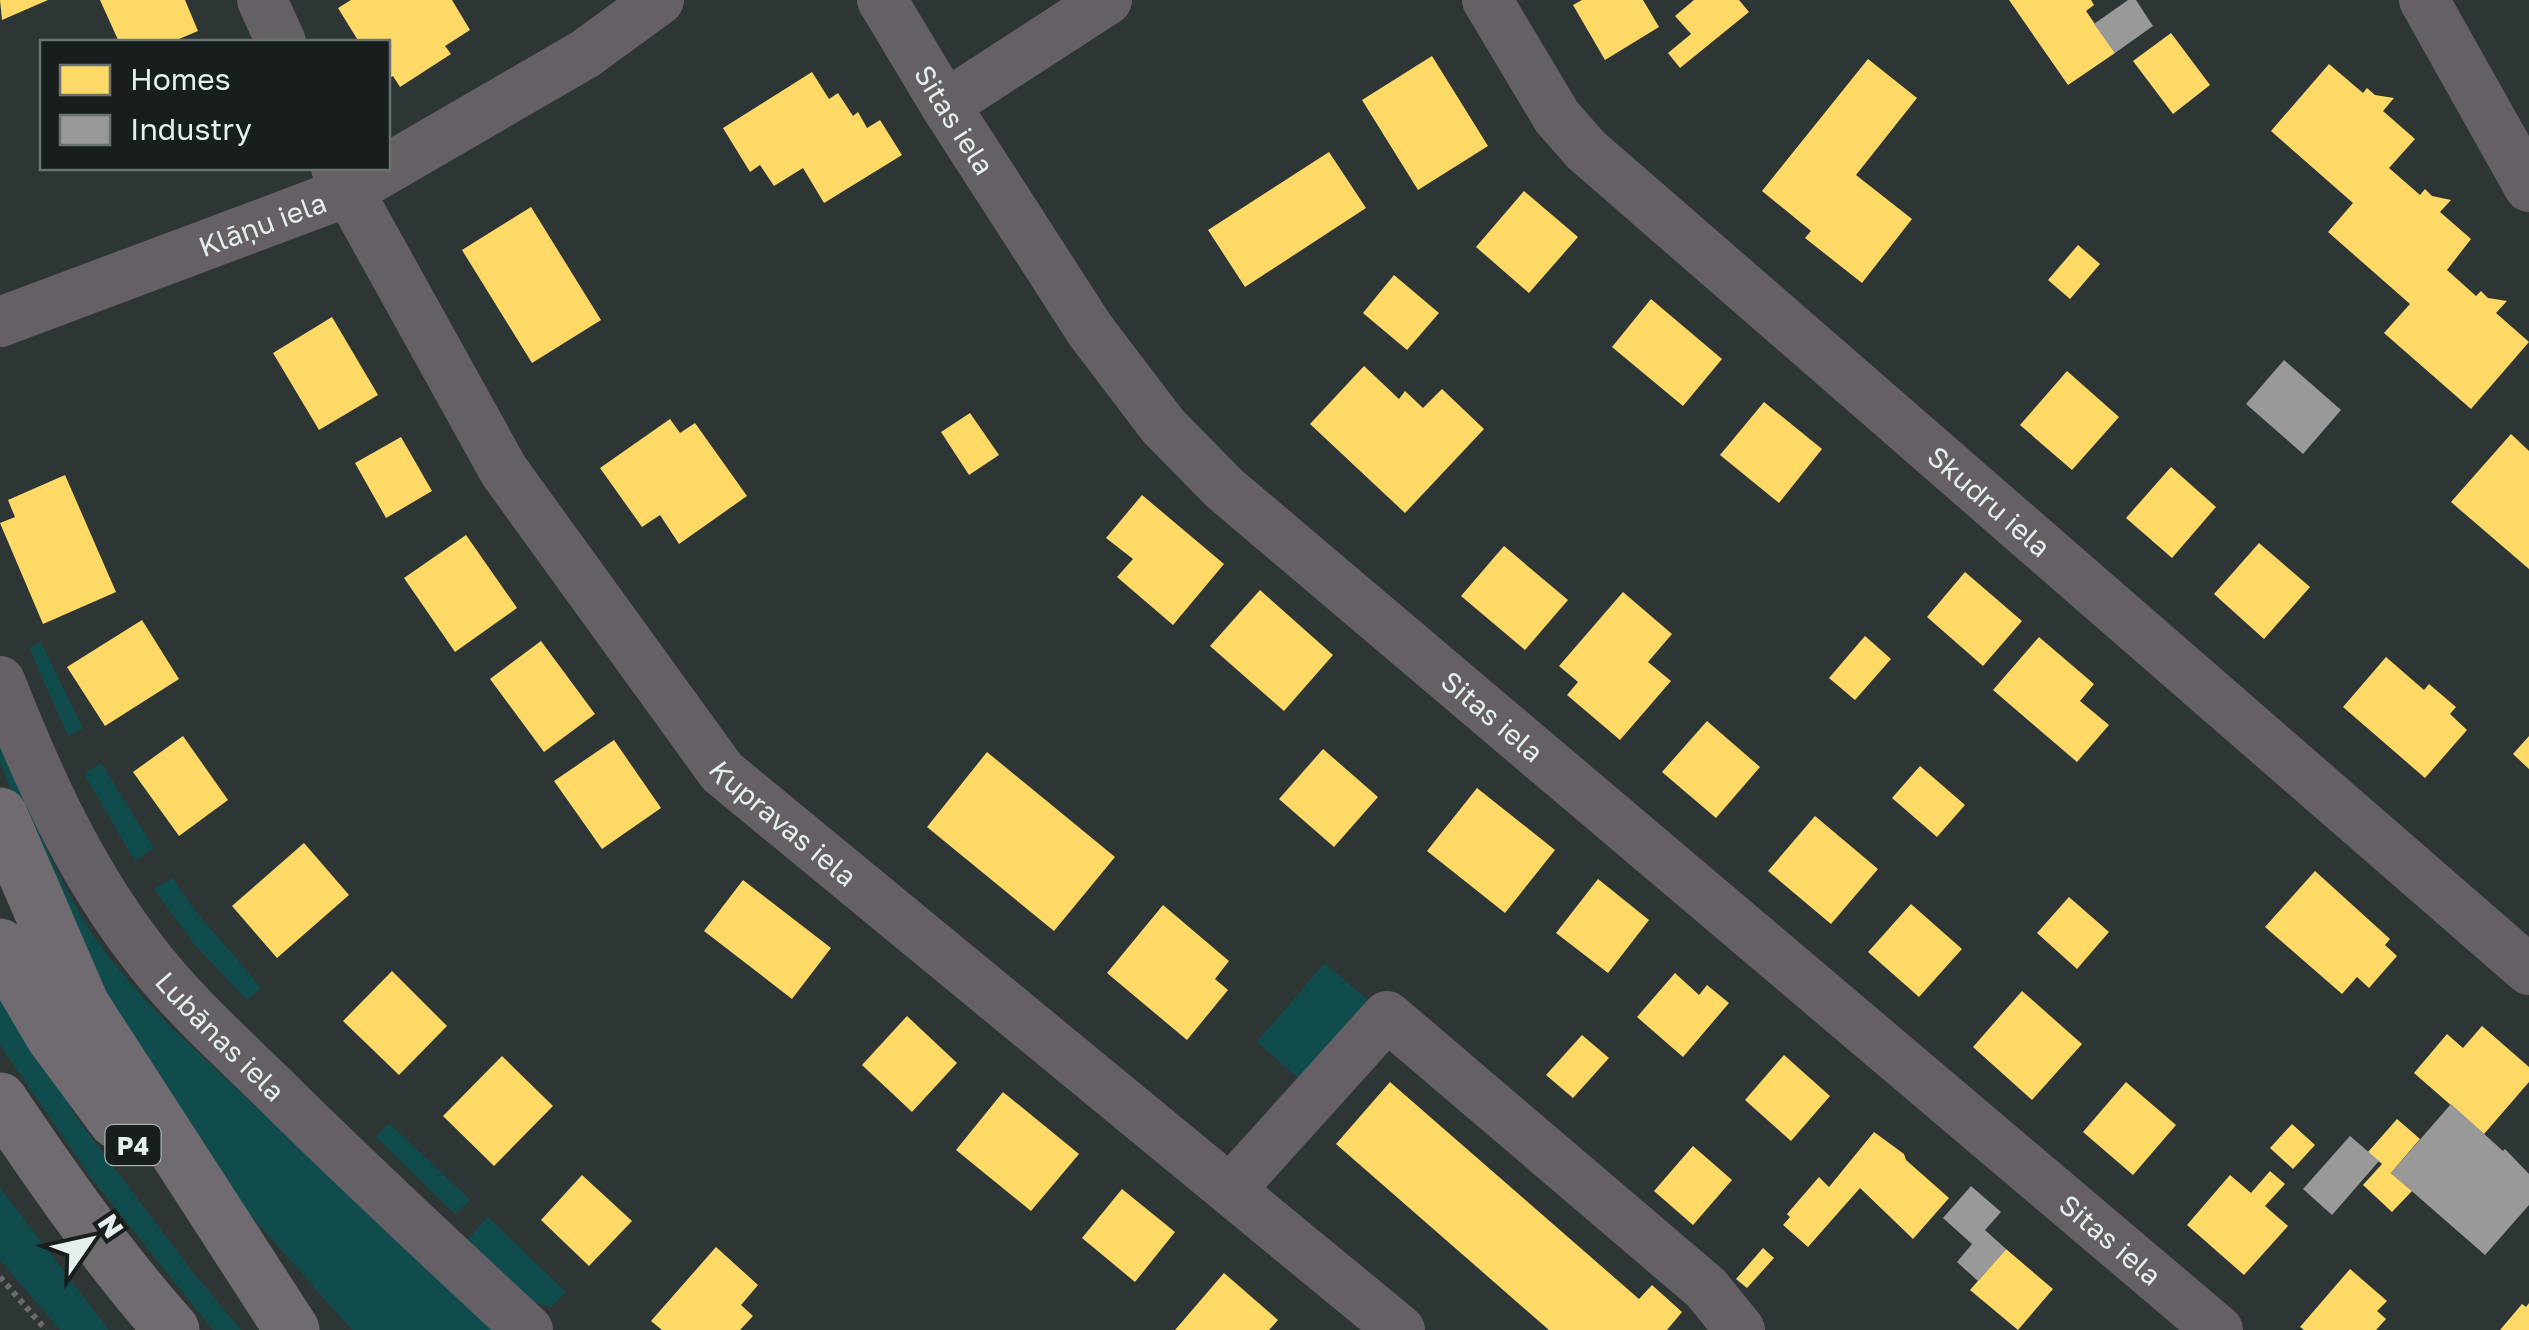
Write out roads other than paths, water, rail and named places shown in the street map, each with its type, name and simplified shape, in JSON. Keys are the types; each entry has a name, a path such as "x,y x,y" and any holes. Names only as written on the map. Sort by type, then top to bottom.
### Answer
{"highway":[{"path":"0,815 82,1006 292,1330"},
{"name":"P4","path":"0,946 54,1036 157,1178 284,1330"},
{"path":"0,1100 44,1165 159,1315"},
{"path":"0,1165 159,1315"}],"street":[{"path":"262,0 279,40"},
{"name":"Klāņu iela","path":"390,155 584,54 659,0"},
{"name":"Sitas iela","path":"882,0 1090,330 1162,426 1225,490 2218,1330"},
{"path":"945,105 1107,0"},
{"name":"Skudru iela","path":"1487,0 1557,117 1586,150 2525,957"},
{"path":"2424,0 2529,187"},
{"name":"Klāņu iela","path":"0,322 341,180"},
{"name":"Kupravas iela","path":"341,180 504,471 722,772 1400,1330"},
{"name":"Lubānas iela","path":"0,681 37,775 86,869 140,949 202,1018 299,1114 528,1330"},
{"path":"1230,1190 1386,1016 1706,1288 1740,1330"}]}
